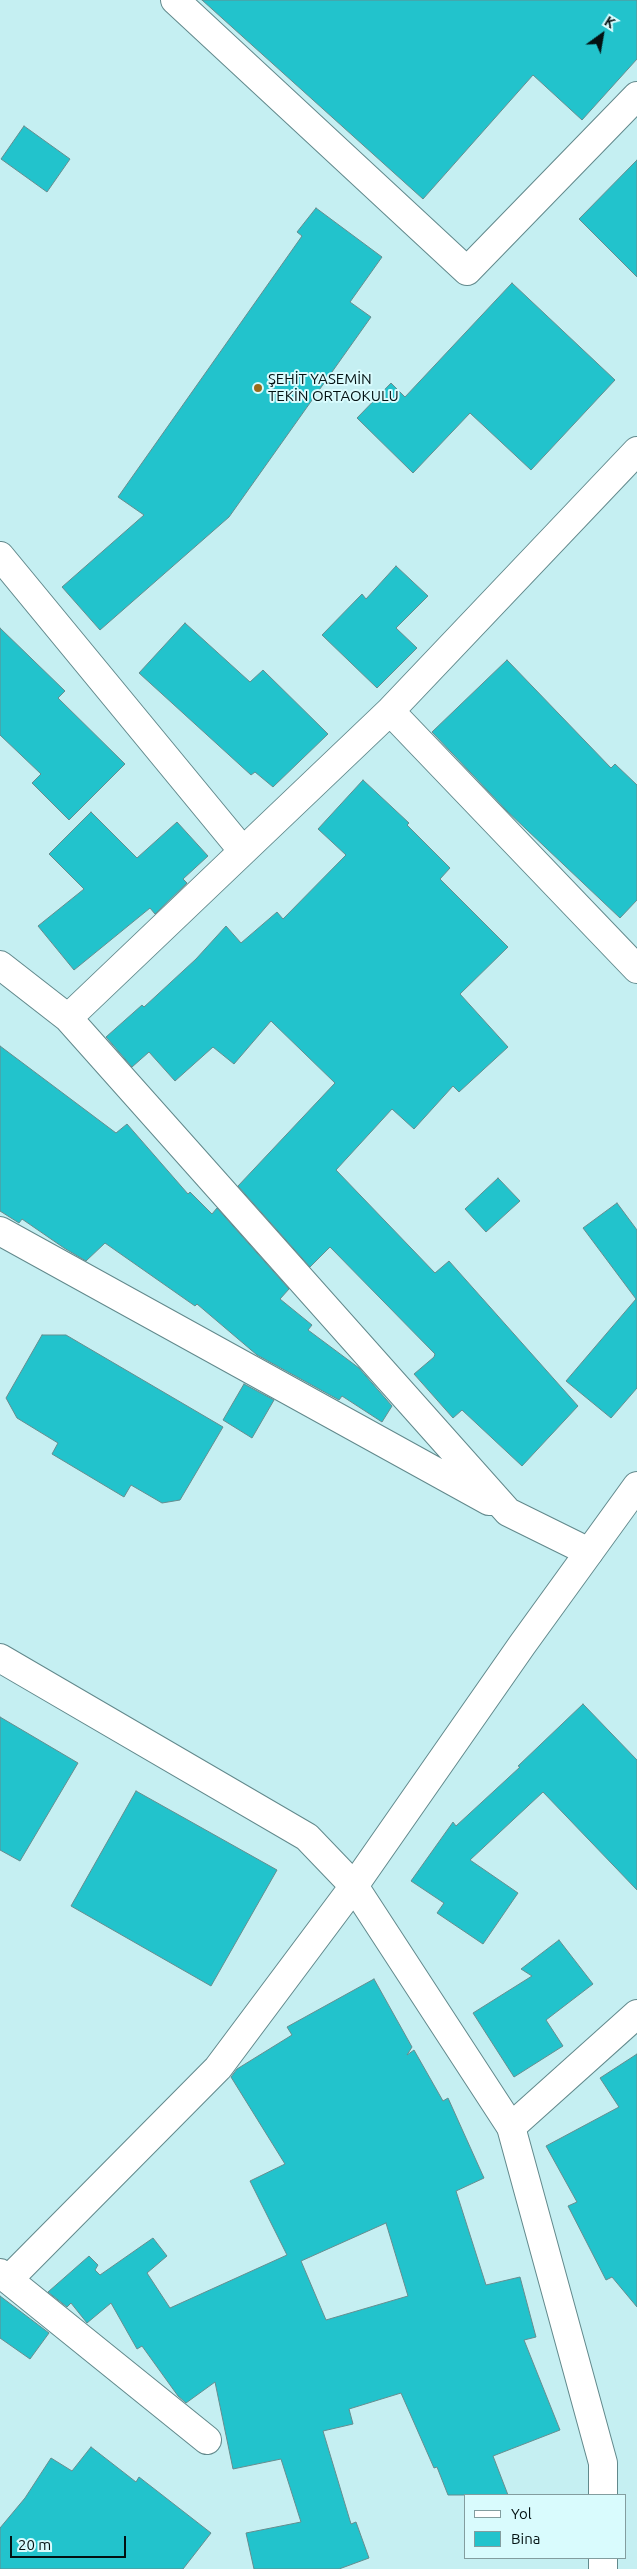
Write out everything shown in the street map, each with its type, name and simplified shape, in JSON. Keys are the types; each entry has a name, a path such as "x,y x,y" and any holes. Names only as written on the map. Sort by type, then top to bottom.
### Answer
{"street":[{"path":"175,0 468,271 637,96"},
{"path":"68,1018 390,711 637,451"},
{"path":"0,556 243,851"},
{"path":"390,711 637,969"},
{"path":"0,965 68,1018 508,1512"},
{"path":"0,1231 508,1512 589,1552"},
{"path":"207,2440 5,2276 218,2068 354,1886 637,1486"},
{"path":"0,1658 307,1838 354,1886 511,2127 603,2464 603,2494"},
{"path":"511,2127 637,2014"}],"building":[{"path":"202,0 637,0 637,59 582,120 533,75 423,199"},
{"path":"24,126 70,159 47,192 1,159"},
{"path":"637,160 637,277 579,219"},
{"path":"316,208 382,257 350,302 371,317 229,517 100,630 62,587 144,515 118,497 302,236 297,232"},
{"path":"512,283 615,380 531,470 470,413 413,473 357,418 391,383 405,397"},
{"path":"396,566 428,596 396,628 417,648 377,688 322,635 362,594 366,599"},
{"path":"185,623 250,682 263,670 328,734 273,787 255,772 251,775 139,673"},
{"path":"0,628 65,691 58,698 125,764 69,820 32,783 41,774 0,735"},
{"path":"507,660 611,768 615,764 637,785 637,900 620,918 507,811 432,732"},
{"path":"363,780 409,823 407,825 450,868 440,879 508,947 460,994 508,1047 459,1092 453,1086 414,1129 392,1109 336,1170 435,1273 449,1261 578,1406 522,1466 462,1410 453,1418 414,1374 435,1354 330,1247 310,1267 238,1186 335,1083 271,1021 234,1064 213,1047 175,1081 149,1052 132,1067 106,1037 142,1005 144,1007 196,959 226,926 241,943 277,912 283,919 346,855 318,829"},
{"path":"91,812 137,858 177,822 208,856 183,879 187,883 155,914 150,908 74,970 38,926 84,889 49,854"},
{"path":"0,1046 116,1133 127,1124 188,1194 190,1192 212,1214 217,1208 289,1289 280,1299 312,1325 308,1330 359,1368 392,1406 382,1422 342,1396 339,1400 257,1355 197,1304 195,1306 105,1243 86,1261 22,1219 19,1223 0,1211"},
{"path":"498,1178 520,1201 486,1232 465,1209"},
{"path":"617,1203 637,1230 637,1388 611,1418 566,1381 636,1299 583,1228"},
{"path":"42,1335 66,1335 223,1427 180,1500 162,1503 131,1485 124,1497 52,1454 58,1443 17,1418 6,1398"},
{"path":"244,1384 274,1400 252,1438 223,1420"},
{"path":"583,1704 637,1760 637,1890 543,1792 470,1860 518,1893 483,1944 437,1913 444,1903 411,1881 453,1822 456,1826 520,1767 518,1766"},
{"path":"0,1717 78,1763 20,1861 0,1850"},
{"path":"136,1791 277,1870 211,1986 71,1906"},
{"path":"559,1940 593,1984 546,2020 563,2046 514,2077 473,2013 532,1976 521,1969"},
{"path":"374,1979 412,2047 407,2055 414,2050 443,2101 448,2098 484,2178 456,2191 486,2285 520,2277 536,2337 524,2340 560,2430 493,2456 508,2494 448,2495 437,2467 434,2468 401,2393 349,2409 353,2424 323,2431 351,2524 356,2522 369,2558 339,2569 254,2569 246,2533 301,2522 281,2459 233,2469 215,2382 186,2403 178,2396 142,2346 137,2349 111,2303 87,2323 71,2303 67,2307 48,2292 89,2256 98,2265 95,2270 100,2275 153,2238 167,2256 147,2273 170,2308 287,2255 250,2181 285,2164 231,2077 237,2069 292,2035 287,2027","holes":["386,2223 408,2296 326,2320 301,2261"]},
{"path":"637,2054 637,2307 612,2277 606,2280 568,2206 577,2202 546,2146 619,2107 600,2078"},
{"path":"0,2296 49,2333 30,2359 0,2338"},
{"path":"91,2447 136,2482 139,2477 211,2533 183,2569 0,2569 0,2528 25,2498 51,2458 72,2471"}],"place":[{"name":"ŞEHİT YASEMİN TEKİN ORTAOKULU","path":"258,388"}]}
